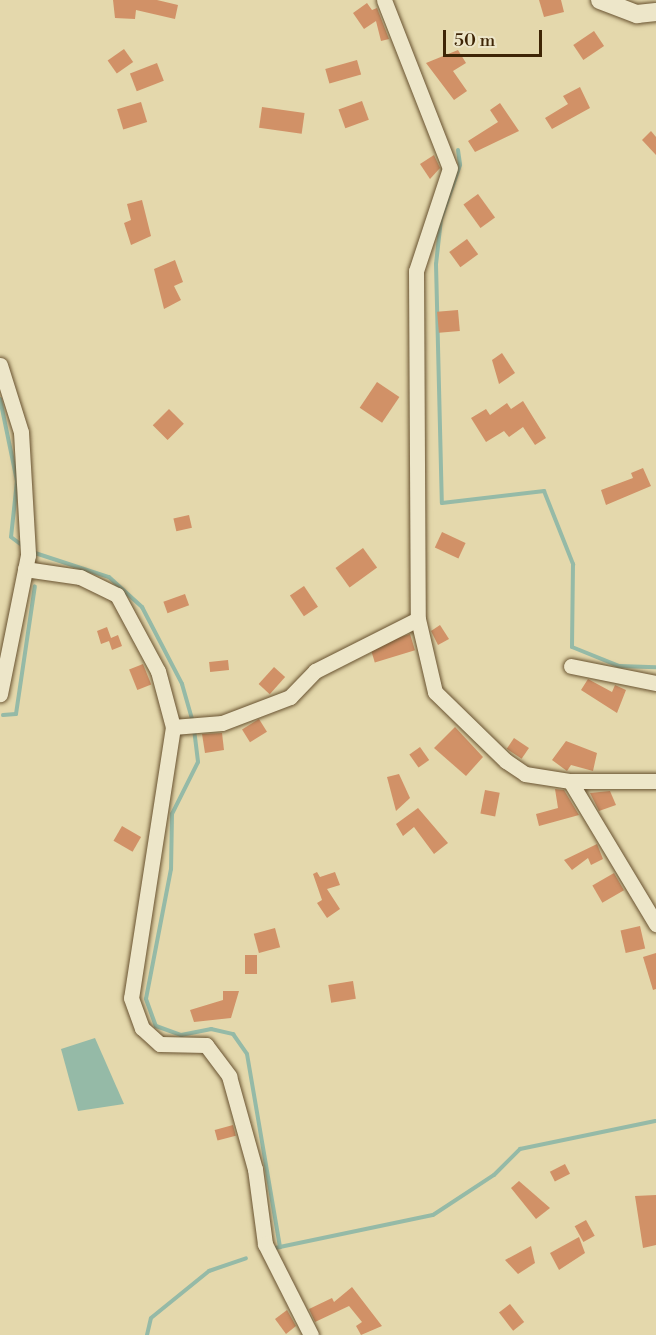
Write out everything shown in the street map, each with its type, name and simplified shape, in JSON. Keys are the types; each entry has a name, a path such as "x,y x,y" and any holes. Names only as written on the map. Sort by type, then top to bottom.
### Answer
{"street":[{"path":"384,0 450,168 416,271 418,619 435,692 476,738 525,774 570,781 656,781"},
{"path":"600,0 637,14 656,12"},
{"path":"0,365 21,432 27,532 26,562 0,694"},
{"path":"26,562 80,577 117,595 158,671 179,728 131,998 142,1028 160,1044 206,1045 215,1051 248,1137 265,1245 311,1335"},
{"path":"179,728 222,723 290,697 315,671 418,619"},
{"path":"571,666 656,683"},
{"path":"570,781 656,924"}],"shaded area":[{"path":"95,1038 124,1104 78,1111 61,1049"}],"building":[{"path":"113,0 157,0 178,5 175,19 136,10 135,19 115,18"},
{"path":"539,0 561,0 564,12 544,17"},
{"path":"367,3 372,10 377,8 389,39 381,41 376,21 364,29 353,13"},
{"path":"594,31 604,46 583,60 573,45"},
{"path":"124,49 133,62 117,74 108,60"},
{"path":"458,50 466,63 453,71 467,91 454,100 426,63"},
{"path":"357,60 361,74 329,84 325,69"},
{"path":"157,63 164,81 137,91 130,73"},
{"path":"580,87 590,108 552,129 545,118 568,104 563,96"},
{"path":"362,101 369,120 345,128 339,110"},
{"path":"141,102 147,122 123,129 117,109"},
{"path":"500,103 519,131 475,152 468,141 498,122 490,110"},
{"path":"262,107 305,113 302,134 259,128"},
{"path":"651,131 656,137 656,155 642,140"},
{"path":"434,155 440,168 430,179 420,164"},
{"path":"478,194 495,217 480,228 463,205"},
{"path":"142,200 151,236 131,245 124,223 131,220 127,204"},
{"path":"467,239 478,254 460,267 449,252"},
{"path":"175,260 183,282 174,286 181,300 164,309 154,269"},
{"path":"458,310 460,331 439,333 437,312"},
{"path":"502,353 515,373 499,384 492,360"},
{"path":"377,382 399,397 382,423 360,408"},
{"path":"523,401 546,438 535,445 523,427 509,437 504,431 486,442 471,418 486,409 490,415 507,403 511,409"},
{"path":"169,409 184,424 168,440 153,425"},
{"path":"643,468 651,486 606,505 601,490 633,478 631,473"},
{"path":"189,515 192,528 176,531 173,519"},
{"path":"442,532 466,543 458,558 435,547"},
{"path":"363,548 377,567 350,587 335,568"},
{"path":"304,586 318,607 304,616 290,596"},
{"path":"185,594 189,605 167,613 163,602"},
{"path":"440,625 449,639 438,645 431,631"},
{"path":"107,627 111,638 118,635 122,646 112,650 109,641 101,644 97,631"},
{"path":"410,634 415,650 375,663 370,646"},
{"path":"228,660 229,670 210,672 209,662"},
{"path":"143,664 151,684 137,690 129,670"},
{"path":"274,667 285,677 270,694 259,684"},
{"path":"588,679 612,692 615,685 626,690 617,713 581,690"},
{"path":"259,719 267,732 250,742 242,730"},
{"path":"455,727 483,757 466,776 434,748"},
{"path":"222,733 224,750 205,753 202,734"},
{"path":"514,738 529,748 522,759 507,749"},
{"path":"566,741 597,753 593,771 571,765 567,771 552,760"},
{"path":"420,747 429,760 419,768 409,754"},
{"path":"399,774 410,798 396,811 387,777"},
{"path":"555,789 564,790 579,815 539,826 536,814 558,808"},
{"path":"485,790 500,793 495,816 480,814"},
{"path":"610,791 616,805 599,811 590,793"},
{"path":"418,808 448,843 434,854 414,827 403,836 396,824"},
{"path":"122,826 141,837 133,852 114,841"},
{"path":"597,844 603,859 591,865 588,858 572,870 564,860"},
{"path":"317,872 320,877 335,872 340,885 327,889 340,909 327,918 317,903 322,900 313,874"},
{"path":"614,873 624,890 602,903 592,886"},
{"path":"640,926 645,948 626,953 621,930"},
{"path":"275,928 280,947 259,953 254,934"},
{"path":"656,953 656,989 653,990 643,957"},
{"path":"245,955 257,955 257,974 245,974"},
{"path":"353,981 356,999 331,1003 328,985"},
{"path":"223,991 239,991 231,1018 194,1022 190,1010 223,1000"},
{"path":"233,1125 236,1136 217,1141 215,1130"},
{"path":"565,1164 570,1174 555,1182 550,1172"},
{"path":"519,1181 550,1208 536,1219 511,1188"},
{"path":"656,1195 656,1245 643,1248 635,1196"},
{"path":"586,1220 595,1236 583,1242 575,1226"},
{"path":"579,1237 585,1253 559,1270 550,1253"},
{"path":"531,1246 535,1263 518,1274 505,1260"},
{"path":"352,1287 382,1326 361,1335 356,1326 362,1322 349,1306 315,1322 309,1309 332,1298 334,1302"},
{"path":"510,1304 524,1322 513,1331 499,1313"},
{"path":"287,1310 296,1326 286,1334 275,1319"}],"waterway":[{"path":"458,150 460,165 441,219 436,264 442,503 544,491 573,564 572,647 619,666 656,667"},
{"path":"0,399 17,481 11,537 23,546"},
{"path":"32,552 109,577 142,607 182,684 193,722"},
{"path":"3,715 16,714 35,586"},
{"path":"194,729 198,762 172,814 171,869 146,999 156,1026 181,1035 211,1029 233,1034 247,1054 280,1247"},
{"path":"275,1248 433,1215 494,1175 520,1149 655,1121"},
{"path":"147,1335 151,1318 209,1271 246,1258"}]}
